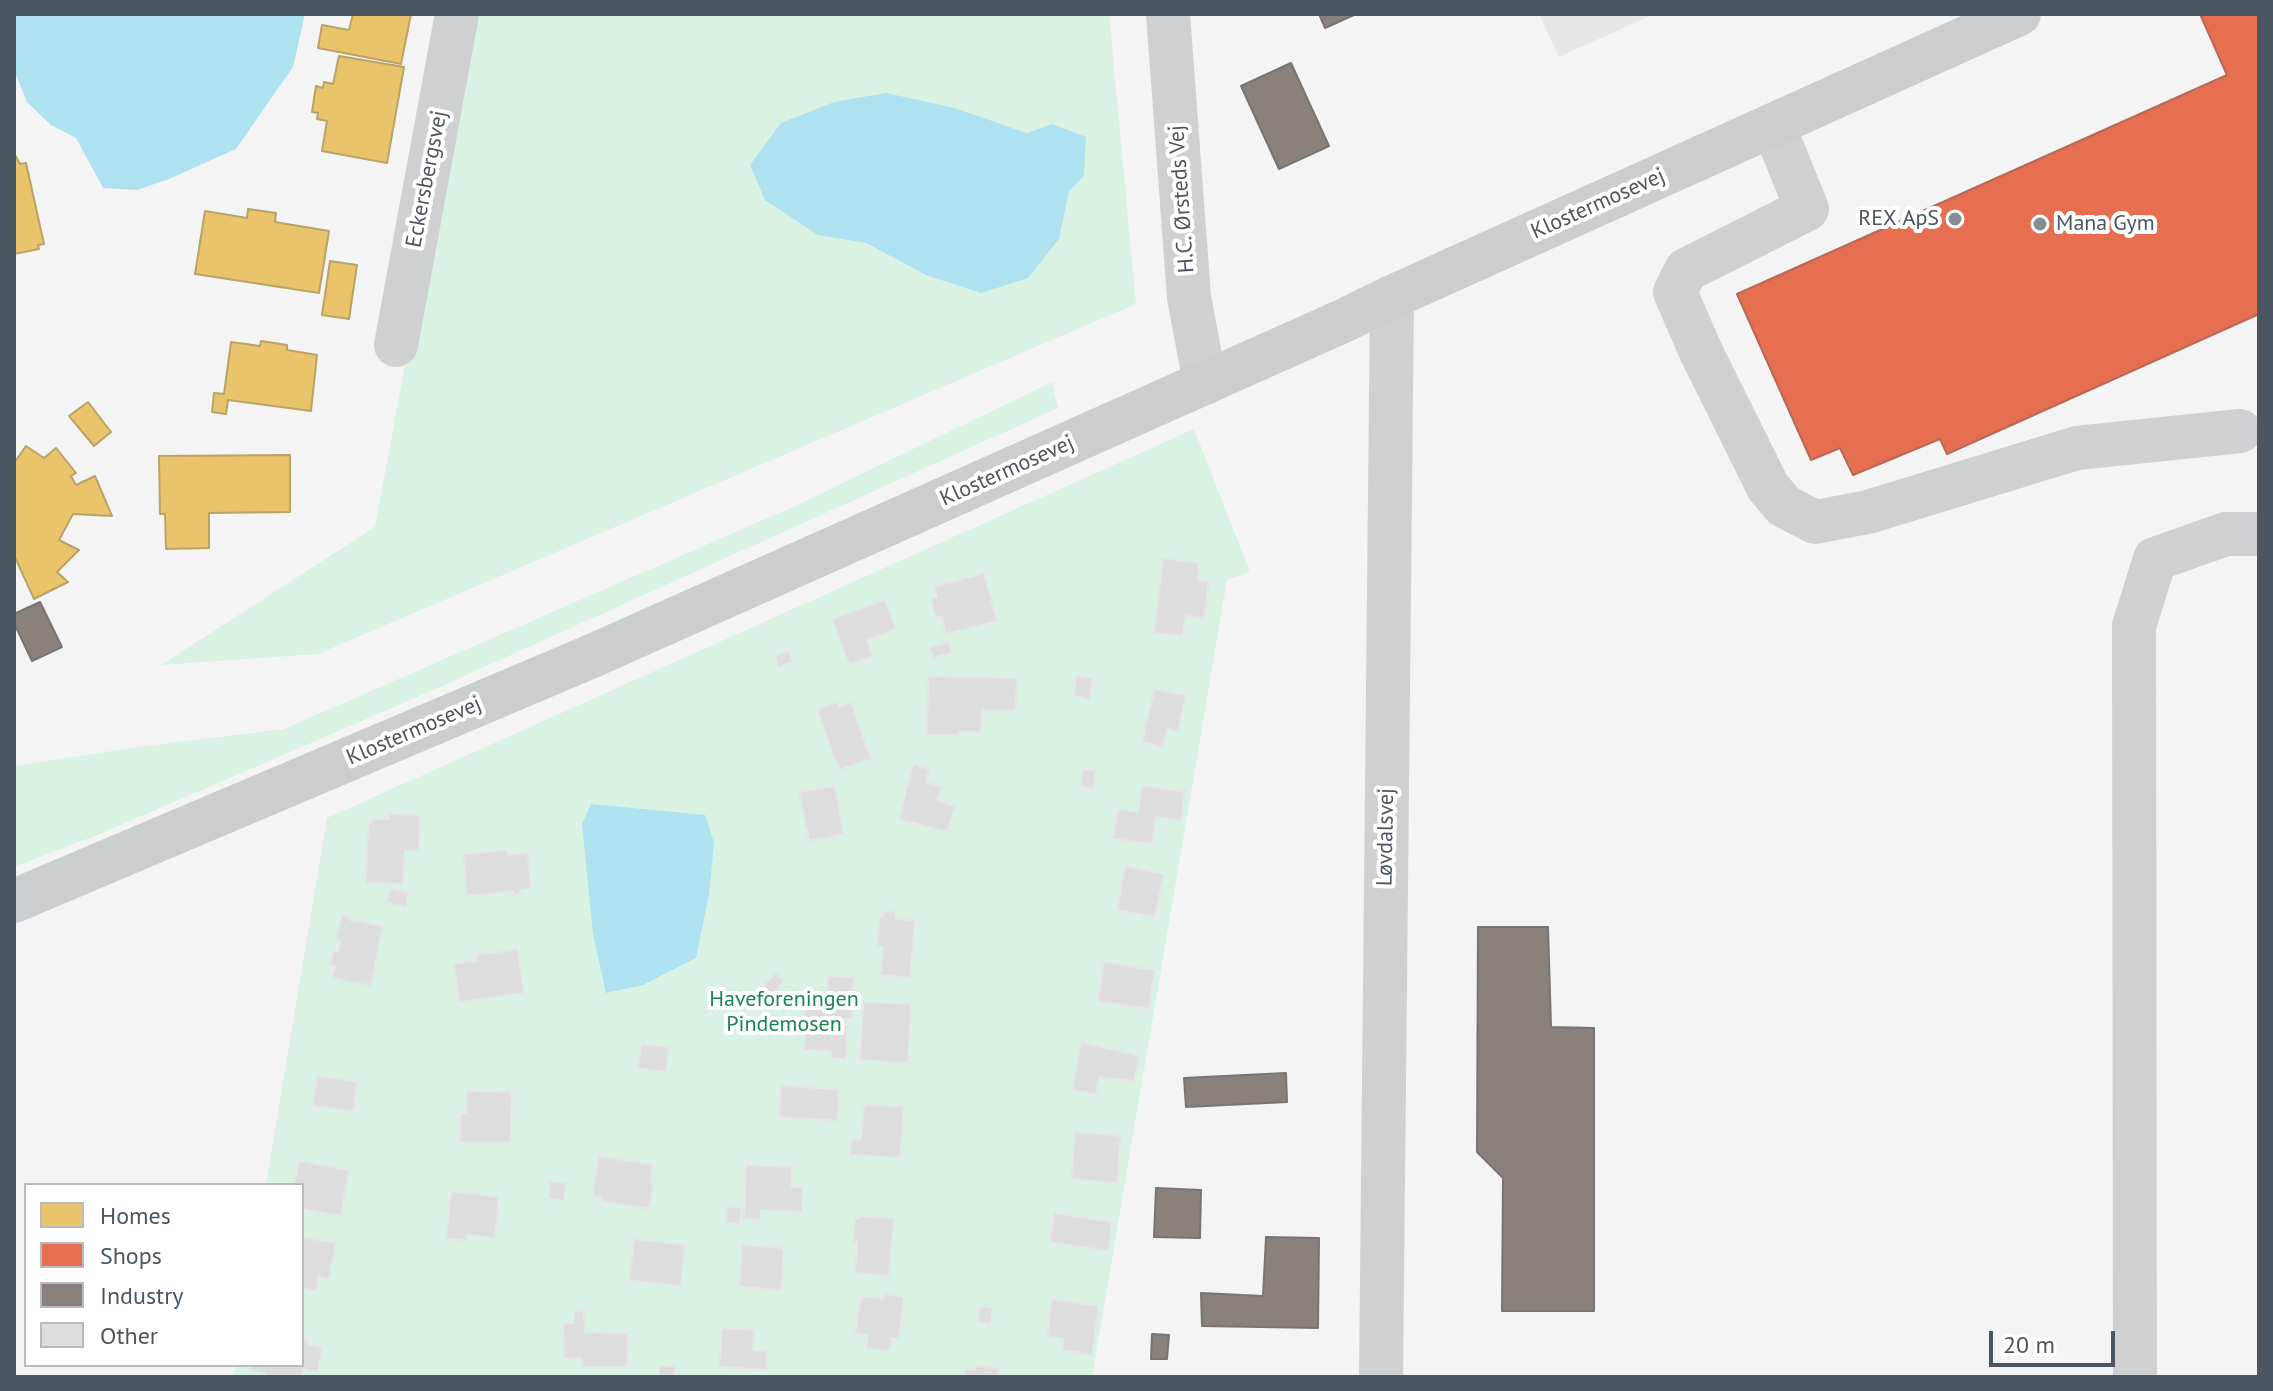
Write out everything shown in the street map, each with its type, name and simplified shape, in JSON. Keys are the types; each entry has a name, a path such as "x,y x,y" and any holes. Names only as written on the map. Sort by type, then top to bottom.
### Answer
{"main road":[{"name":"Klostermosevej","path":"14,901 592,656 1343,321 2007,18"}],"street":[{"name":"Eckersbergsvej","path":"396,345 457,14"},
{"name":"H.C. Ørsteds Vej","path":"1168,14 1189,297 1205,383"},
{"path":"1773,125 1807,209 1686,270 1675,292 1768,487 1784,506 1815,522 1868,512 2077,448 2240,431"},
{"name":"Løvdalsvej","path":"1381,1377 1392,297"},
{"path":"2135,1377 2134,626 2155,559 2226,534 2259,534"}],"shaded area":[{"path":"1539,14 1654,14 1559,57"}],"green space":[{"path":"470,14 1109,14 1136,304 318,654 161,665 375,527","holes":["955,108 1027,133 1052,124 1084,175 1069,192 1059,239 926,275 866,243"]},
{"path":"1052,382 1058,408 431,691 100,834 14,867 14,766 284,729 793,507"},
{"name":"Haveforeningen Pindemosen","path":"1194,429 1250,572 1227,580 1092,1377 234,1377 236,1367 304,1367 304,1183 266,1183 327,818"}],"water":[{"path":"14,14 305,14 293,67 236,149 137,190 103,188 76,138 51,125 27,102 14,70"},
{"path":"886,93 955,108 1027,133 1052,124 1086,137 1084,175 1069,192 1059,239 1028,278 981,293 926,275 866,243 818,235 765,200 750,165 781,123 834,102"},
{"path":"591,804 705,815 714,843 709,894 696,958 643,985 606,993 593,934 582,824"}],"building: Homes":[{"path":"353,14 411,14 401,64 318,48 322,25 349,30"},
{"path":"339,56 404,67 387,163 322,151 327,121 317,119 318,113 312,112 316,86 323,88 324,82 333,84"},
{"path":"14,153 20,164 26,163 44,244 38,245 39,249 14,254"},
{"path":"248,209 276,213 275,222 329,231 319,293 195,274 205,211 247,218"},
{"path":"330,261 357,265 349,319 322,315"},
{"path":"261,341 287,345 287,350 317,355 311,411 228,400 226,414 212,412 214,393 224,394 231,342 260,346"},
{"path":"88,402 111,432 94,446 69,416"},
{"path":"26,446 44,458 56,448 76,473 71,476 76,485 95,476 112,516 73,514 59,540 79,550 57,572 68,582 34,599 14,555 14,463"},
{"path":"290,455 290,512 209,513 209,548 166,549 165,514 160,514 159,456"}],"building: Shops":[{"path":"2200,14 2259,14 2259,314 1947,454 1940,439 1853,475 1840,448 1811,460 1737,294 2227,75"}],"building: Industry":[{"path":"1319,14 1356,14 1325,28"},
{"path":"1291,63 1329,146 1279,169 1241,86"},
{"path":"40,602 62,647 32,661 14,623 14,614"},
{"path":"1478,927 1548,927 1551,1027 1594,1028 1594,1311 1502,1311 1503,1178 1477,1152"},
{"path":"1286,1073 1287,1102 1186,1107 1184,1078"},
{"path":"1156,1188 1201,1190 1200,1238 1154,1237"},
{"path":"1266,1237 1319,1238 1318,1328 1202,1326 1201,1293 1263,1296"},
{"path":"1152,1334 1169,1335 1167,1359 1151,1359"}],"building: Other":[{"path":"1163,558 1199,563 1197,580 1209,582 1204,618 1186,616 1183,636 1154,633"},
{"path":"984,573 997,621 945,634 942,616 935,618 931,599 937,597 934,587"},
{"path":"885,600 896,629 867,640 873,656 849,664 832,619"},
{"path":"949,642 952,653 933,658 930,647"},
{"path":"789,651 793,662 778,667 775,656"},
{"path":"928,676 1017,678 1016,710 982,710 981,732 927,735"},
{"path":"1076,676 1093,678 1090,699 1074,696"},
{"path":"1154,689 1186,695 1178,731 1167,729 1163,747 1142,742"},
{"path":"837,702 839,707 851,702 871,759 839,770 817,709"},
{"path":"913,764 929,769 926,782 942,786 937,801 955,806 947,832 899,819"},
{"path":"1083,769 1096,771 1093,788 1081,786"},
{"path":"835,786 844,834 809,841 799,792"},
{"path":"1142,786 1185,792 1181,821 1156,817 1152,844 1113,839 1118,809 1138,812"},
{"path":"389,814 420,815 419,851 405,850 403,884 366,883 368,823 371,819 389,819"},
{"path":"507,850 508,855 528,853 531,889 520,890 521,894 513,895 513,891 467,896 463,854"},
{"path":"1125,866 1164,874 1155,917 1117,910"},
{"path":"390,889 409,893 406,907 387,903"},
{"path":"884,911 896,912 896,919 915,920 910,978 881,975 883,946 877,946 880,917 883,917"},
{"path":"342,915 351,917 350,920 383,926 371,986 332,978 335,966 330,965 333,951 338,952 340,941 336,940"},
{"path":"518,949 524,993 459,1002 454,964 477,961 476,955"},
{"path":"1104,962 1155,970 1149,1009 1098,1001"},
{"path":"776,973 784,981 771,995 762,987"},
{"path":"828,976 854,977 852,1019 844,1019 844,1026 847,1026 846,1059 831,1058 831,1051 804,1050 805,1005 827,1006"},
{"path":"863,1002 911,1004 908,1063 860,1060"},
{"path":"1081,1042 1140,1056 1134,1081 1099,1077 1096,1094 1072,1090"},
{"path":"641,1044 669,1047 666,1072 638,1068"},
{"path":"317,1076 357,1081 354,1111 313,1106"},
{"path":"781,1086 839,1089 837,1121 779,1117"},
{"path":"467,1091 512,1092 511,1143 460,1142 460,1113 466,1113"},
{"path":"864,1105 904,1107 900,1158 850,1155 851,1140 861,1140"},
{"path":"1075,1132 1121,1136 1117,1183 1071,1179"},
{"path":"599,1156 653,1165 651,1182 654,1182 649,1209 601,1201 602,1198 592,1196"},
{"path":"299,1161 349,1170 341,1216 304,1209 304,1183 294,1183"},
{"path":"746,1165 792,1167 792,1187 803,1188 802,1212 761,1210 761,1220 744,1219"},
{"path":"550,1181 566,1183 564,1201 548,1199"},
{"path":"451,1191 499,1197 495,1238 467,1235 466,1241 446,1239"},
{"path":"727,1207 741,1208 740,1224 725,1223"},
{"path":"1054,1213 1112,1222 1108,1251 1050,1242"},
{"path":"859,1216 894,1219 889,1276 855,1273 857,1242 853,1242 855,1219"},
{"path":"304,1237 336,1243 329,1279 318,1277 316,1291 304,1288"},
{"path":"634,1239 685,1245 681,1286 629,1280"},
{"path":"742,1245 784,1248 781,1290 739,1287"},
{"path":"884,1294 904,1297 899,1338 892,1338 890,1351 866,1348 868,1335 855,1333 861,1296 883,1299"},
{"path":"1052,1299 1099,1306 1092,1355 1062,1350 1063,1339 1047,1336"},
{"path":"980,1306 993,1308 991,1324 978,1322"},
{"path":"574,1311 584,1311 585,1332 628,1333 627,1367 582,1367 582,1358 564,1358 563,1323 574,1323"},
{"path":"722,1328 754,1330 753,1350 767,1351 766,1370 719,1367"},
{"path":"304,1340 308,1341 308,1345 322,1348 318,1372 303,1369 302,1377 265,1377 265,1373 250,1370 251,1367 304,1367"},
{"path":"976,1365 999,1369 998,1377 963,1377 965,1368 975,1370"},
{"path":"659,1366 675,1366 675,1377 659,1377"}],"place":[{"name":"REX ApS","path":"1955,219"},
{"name":"Mana Gym","path":"2040,224"}]}
